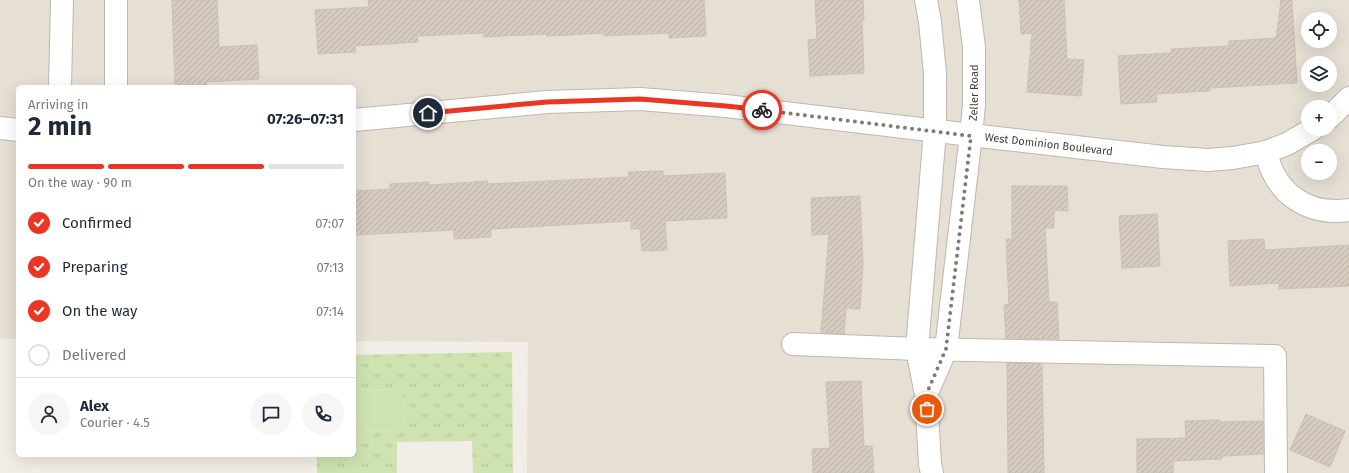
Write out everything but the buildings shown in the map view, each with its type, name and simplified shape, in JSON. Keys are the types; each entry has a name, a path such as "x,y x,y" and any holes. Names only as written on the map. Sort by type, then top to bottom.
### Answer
{"street":[{"path":"60,85 62,0"},
{"path":"116,0 116,85"},
{"name":"Zeller Road","path":"926,0 930,22 935,73 935,131 917,349 926,395 932,473"},
{"name":"Zeller Road","path":"926,395 946,349 971,136 974,105 974,47 968,0"},
{"path":"1337,110 1349,98"},
{"name":"West Dominion Boulevard","path":"356,120 547,102 640,99 726,106 971,136 1163,157 1208,160 1232,158 1266,152 1287,144 1301,136"},
{"path":"0,128 16,130"},
{"path":"1266,152 1269,165 1275,179 1297,200 1310,207 1324,211 1349,210"},
{"path":"793,344 917,349 1275,356 1276,473"}],"shaded area":[{"path":"0,0 1349,0 1349,473 527,473 528,342 356,341 356,85 16,85 16,339 0,339"}],"green space":[{"path":"512,352 513,473 473,473 472,441 397,442 397,473 317,473 317,457 356,457 356,432 404,431 403,390 356,391 356,355"},
{"path":"403,390 404,431 356,432 356,391"}],"way so far":[{"path":"762,110 971,136 946,349 926,395 927,409"}],"route":[{"path":"428,113 547,102 640,99 762,110"}]}
